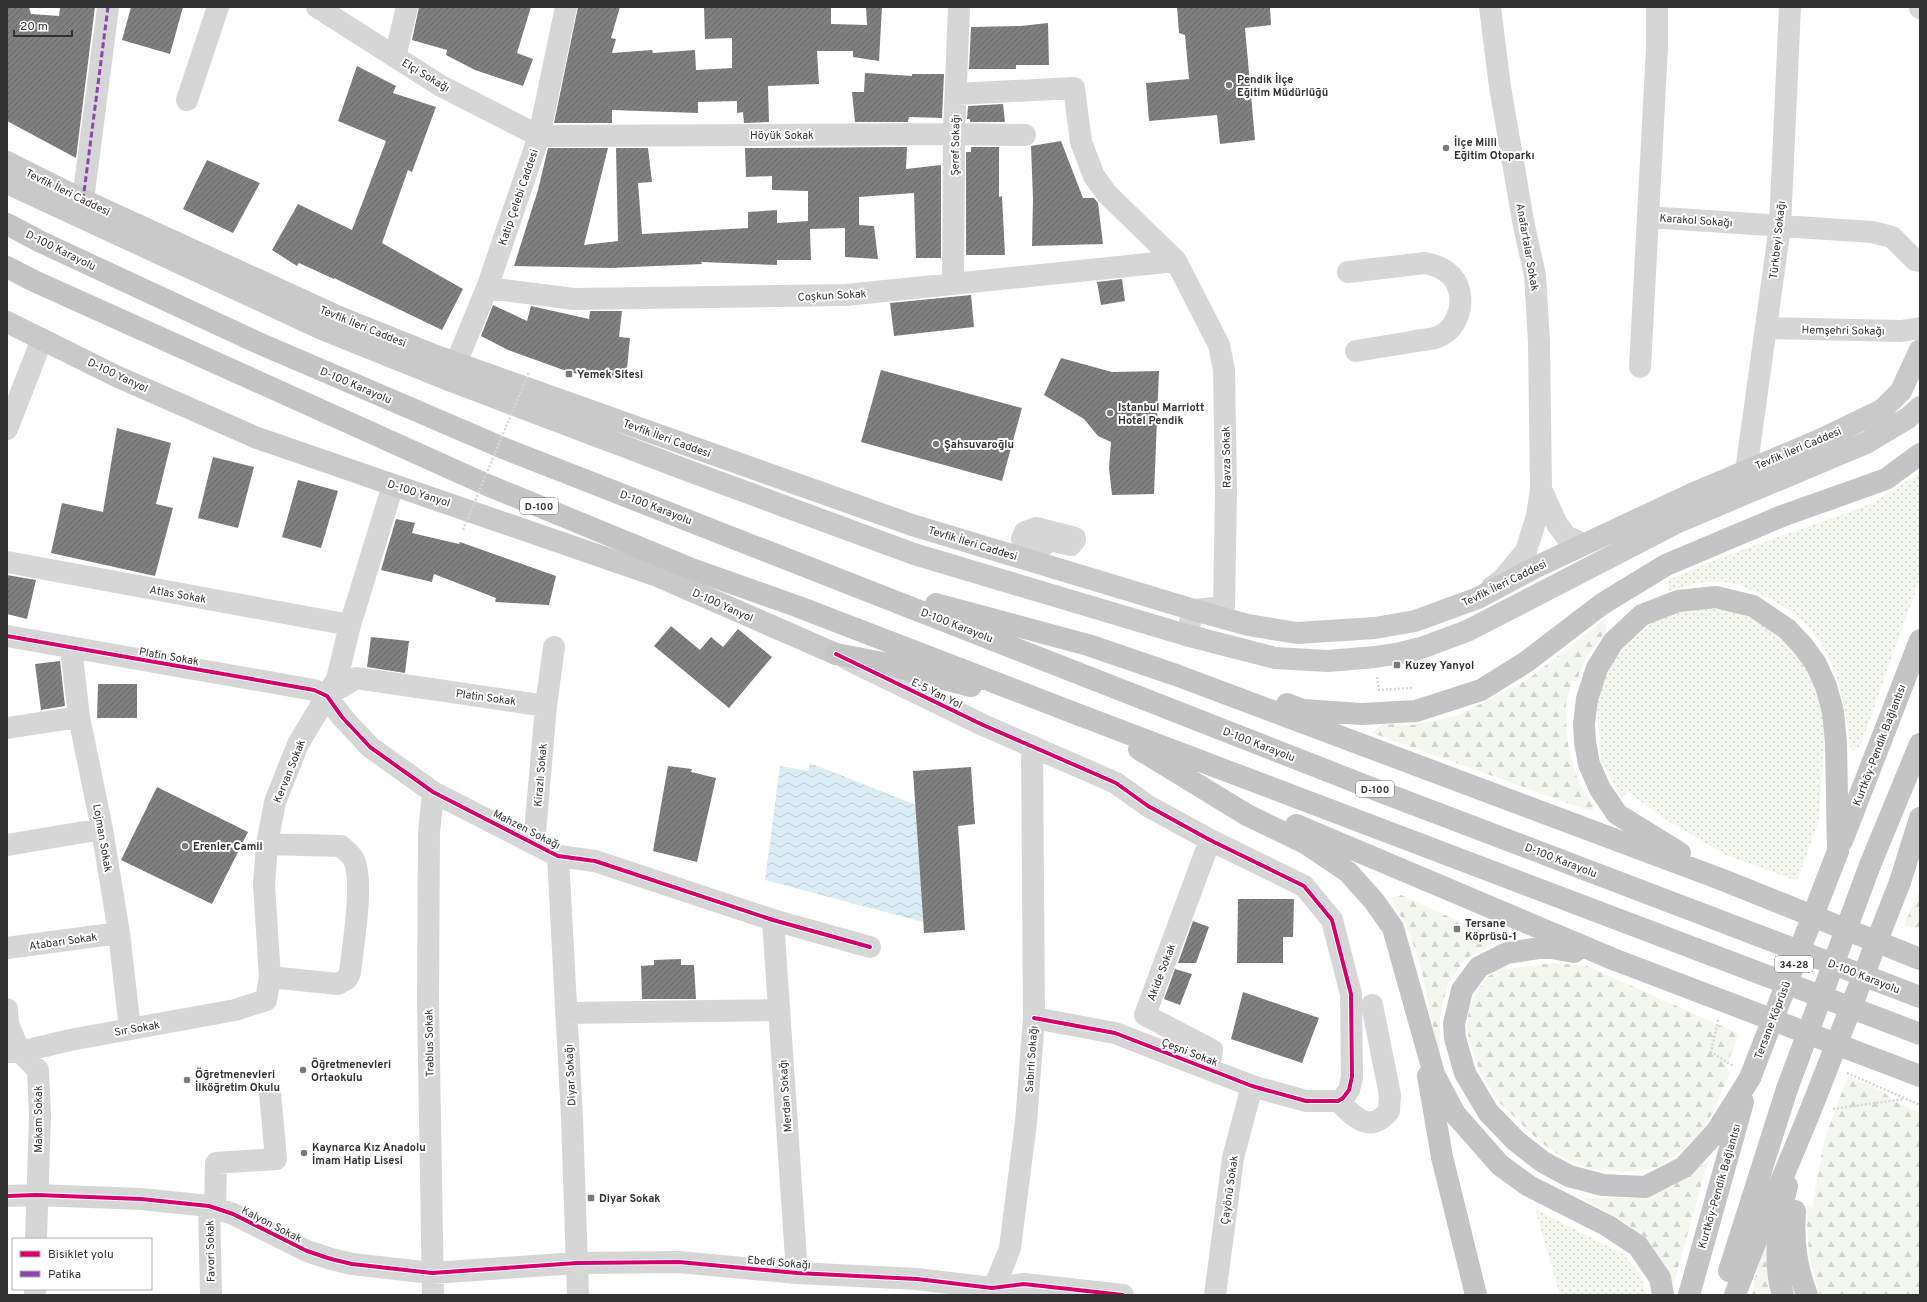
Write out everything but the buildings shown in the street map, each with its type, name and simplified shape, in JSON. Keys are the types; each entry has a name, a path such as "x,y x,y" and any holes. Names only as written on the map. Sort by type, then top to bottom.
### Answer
{"highway":[{"name":"D-100 Karayolu","path":"7,224 42,242 254,341 503,448 1384,793 1920,997"},
{"name":"D-100","path":"7,267 34,281 485,484 689,568 799,607 1920,1034"},
{"path":"1176,675 1239,685 1303,710 1362,714 1416,711 1481,690 1526,662 1602,604 1666,565 1782,516 1886,479 1920,454"},
{"path":"832,576 1088,644 1176,675 1723,880 1920,959"},
{"path":"1723,880 1617,814 1600,789 1589,764 1585,742 1584,724 1587,699 1597,668 1614,642 1642,615 1678,601 1716,597 1753,606 1787,629 1804,646 1816,664 1826,686 1833,712 1836,742 1838,851"},
{"name":"Kurtköy-Pendik Bağlantısı","path":"1838,851 1920,640"},
{"path":"836,654 883,662 1082,716 1193,781 1247,815 1305,843 1348,872 1374,901 1393,928 1421,1034 1434,1074 1455,1114 1495,1160 1529,1186 1608,1226 1638,1246 1660,1278 1663,1295"},
{"name":"34-28","path":"1723,1295 1733,1258 1787,1089 1870,865 1920,744"},
{"path":"1193,781 1612,960 1920,1076"},
{"path":"1735,1295 1755,1240 1811,1111 1900,882 1920,818"},
{"path":"1900,882 1920,849"},
{"name":"Tersane Köprüsü","path":"1750,1078 1838,851"},
{"path":"1612,960 1546,947 1506,953 1479,967 1462,990 1454,1024 1455,1038 1465,1074 1488,1112 1516,1142 1543,1162 1569,1176 1603,1185 1645,1187 1684,1167 1716,1132 1750,1078"},
{"path":"1421,1034 1442,1157 1476,1295"},
{"path":"1872,1058 1920,1090"},
{"name":"Kurtköy-Pendik Bağlantısı","path":"1689,1295 1750,1078"},
{"path":"1783,1295 1780,1286 1778,1244 1784,1195 1798,1142"},
{"path":"1798,1142 1794,1243 1801,1279 1807,1295"}],"main road":[{"name":"Tevfik İleri Caddesi","path":"7,162 82,200 339,317 453,371 914,554 1186,635 1276,658 1303,660 1350,660 1401,653 1421,648 1467,631 1678,522 1866,443 1908,418 1920,407"},
{"name":"Tevfik İleri Caddesi","path":"7,183 286,313 453,371 874,512 1036,544 1194,610 1248,625 1297,633 1338,632 1375,628 1415,621 1478,598 1583,544 1692,494 1822,439 1882,410 1901,391 1920,350"},
{"name":"D-100 Yanyol","path":"7,322 116,376 257,438 655,575 836,654"},
{"path":"1018,585 1036,544"}],"street":[{"path":"82,200 108,7"},
{"path":"187,100 218,7"},
{"name":"Elçi Sokağı","path":"317,7 441,86 539,136"},
{"path":"395,57 407,7"},
{"name":"Katip Çelebi Caddesi","path":"453,371 487,288 539,136 566,7"},
{"name":"Şeref Sokağı","path":"953,283 954,134 959,7"},
{"name":"Anafartalar Sokak","path":"1490,7 1500,87 1524,226 1536,275 1539,342 1541,490"},
{"name":"Karakol Sokağı","path":"1657,7 1657,48 1648,217 1879,234 1892,237 1915,260 1920,260"},
{"name":"Türkbeyi Sokağı","path":"1746,471 1780,226 1790,7"},
{"path":"956,94 1074,88 1081,142 1094,176 1107,194 1176,261"},
{"name":"Höyük Sokak","path":"539,136 1025,135"},
{"path":"1640,367 1648,217"},
{"name":"Coşkun Sokak","path":"487,288 574,299 846,295 1176,261"},
{"name":"Ravza Sokak","path":"1176,261 1219,345 1224,370 1226,492 1224,607 1194,610"},
{"path":"1348,272 1425,263 1445,270 1458,286 1460,297 1460,307 1452,326 1435,338 1356,351"},
{"name":"Hemşehri Sokağı","path":"1767,328 1901,331 1920,328"},
{"path":"7,429 42,339"},
{"name":"Kervan Sokak","path":"266,1000 270,977 264,886 267,844 275,802 298,744 337,679 350,625 393,485"},
{"path":"1541,490 1557,524 1566,536 1583,544"},
{"path":"1478,598 1502,580 1526,551 1537,516 1541,490"},
{"name":"Atlas Sokak","path":"7,562 350,625"},
{"path":"1186,635 1194,610"},
{"name":"Platin Sokak","path":"7,636 314,690 327,696 356,678 546,706"},
{"name":"Kirazlı Sokak","path":"534,844 546,706 554,647"},
{"name":"Lojman Sokak","path":"71,648 79,717 102,829 119,933 130,1029"},
{"name":"E-5 Yan Yol","path":"836,654 983,725 1116,783 1148,806 1210,840 1304,886 1332,920 1351,994 1352,1076 1349,1090 1343,1098 1338,1101"},
{"name":"Mahzen Sokağı","path":"327,696 342,717 370,747 432,792 558,856 595,861 773,920 870,947"},
{"path":"7,728 79,717"},
{"name":"Sabırlı Sokağı","path":"992,1291 1010,1248 1026,1122 1034,1018 1032,746"},
{"name":"Trablus Sokak","path":"432,792 428,833 428,1000 433,1295"},
{"path":"7,845 102,829"},
{"name":"Akide Sokak","path":"1209,1069 1212,1050 1145,1014 1210,840"},
{"path":"267,844 341,846 349,853 354,862 359,892 350,972 347,979 338,984 270,977"},
{"name":"Diyar Sokağı","path":"558,856 572,1118 578,1295"},
{"name":"Merdan Sokağı","path":"773,920 797,1273"},
{"name":"Atabarı Sokak","path":"7,948 119,933"},
{"name":"Sır Sokak","path":"13,1052 235,1010 266,1000"},
{"path":"1338,1101 1358,1120 1365,1122 1379,1120 1389,1111 1390,1095 1372,1005"},
{"name":"Makam Sokak","path":"7,1009 13,1052 38,1070 40,1116 36,1238"},
{"path":"566,1013 779,1010"},
{"name":"Çeşni Sokak","path":"1034,1018 1116,1033 1252,1086 1306,1102 1338,1101"},
{"name":"Çayönü Sokak","path":"1215,1295 1233,1158 1252,1086"},
{"name":"Favori Sokak","path":"211,1295 212,1207 216,1163 276,1158 270,1093"},
{"name":"Kalyon Sokak","path":"7,1196 37,1195 141,1199 212,1207 233,1214 307,1251 325,1257 352,1264 432,1273"},
{"name":"Ebedi Sokağı","path":"432,1273 577,1264 679,1262 797,1273 917,1279 992,1291 1024,1284 1122,1295"}],"path":[{"path":"463,530 529,372"},
{"path":"1377,675 1379,690 1411,688 1416,711"},
{"path":"1719,1015 1711,1052 1750,1078"},
{"path":"1811,1111 1848,1108 1905,1098 1920,1105"}],"green space":[{"path":"1920,473 1920,578 1860,747 1851,751 1843,702 1837,679 1819,640 1804,623 1786,608 1742,586 1722,582 1706,582 1692,584 1668,591 1669,580 1717,559 1871,504"},
{"path":"1708,607 1729,611 1748,617 1765,624 1780,634 1793,645 1804,660 1813,678 1820,699 1828,754 1823,751 1819,820 1797,881 1726,855 1665,819 1628,792 1622,798 1601,760 1597,707 1595,706 1605,670 1629,643 1656,619 1689,609"},
{"path":"1605,619 1606,631 1584,661 1577,681 1572,681 1566,705 1567,734 1572,760 1581,785 1596,807 1590,811 1372,733 1383,724 1414,725 1459,715 1527,680"},
{"path":"1920,889 1920,929 1904,925"},
{"path":"1401,895 1491,936 1493,946 1466,958 1448,983 1440,1015 1440,1063 1422,971 1410,934 1391,898"},
{"path":"1551,963 1587,966 1739,1034 1726,1067 1730,1073 1706,1127 1681,1152 1656,1168 1630,1172 1591,1169 1563,1158 1539,1141 1497,1100 1480,1072 1469,1040 1467,1023 1470,1005 1485,979 1503,966 1508,969"},
{"path":"1848,1076 1884,1092 1892,1100 1920,1113 1920,1295 1820,1295 1818,1290 1809,1256 1806,1206 1812,1208 1824,1141"},
{"path":"1708,1161 1673,1286 1652,1248 1629,1225 1582,1198 1638,1198 1671,1187"},
{"path":"1535,1209 1623,1254 1640,1274 1646,1295 1560,1295"},
{"path":"1765,1239 1770,1295 1751,1295"}],"water":[{"path":"810,763 916,805 923,922 765,880 780,766 808,771"}],"marked path":[{"path":"83,200 108,7"}],"cycle path":[{"path":"7,636 314,690 327,696 342,717 370,747 433,792 558,856 595,861 773,920 870,947"},
{"path":"836,654 983,725 1116,783 1148,806 1210,840 1304,886 1332,920 1351,994 1352,1077 1349,1090 1343,1098 1338,1101 1306,1101 1252,1086 1115,1033 1034,1018"},
{"path":"7,1196 37,1195 141,1199 209,1206 233,1214 307,1251 331,1259 352,1264 432,1273 577,1263 679,1262 797,1273 917,1279 992,1288 1024,1284 1123,1295"}],"place":[{"name":"Pendik İlçe Eğitim Müdürlüğü","path":"1229,85"},
{"name":"İlçe Milli Eğitim Otoparkı","path":"1446,148"},
{"name":"Yemek Sitesi","path":"569,374"},
{"name":"Istanbul Marriott Hotel Pendik","path":"1110,413"},
{"name":"Şahsuvaroğlu","path":"936,444"},
{"name":"Kuzey Yanyol","path":"1397,665"},
{"name":"Erenler Camii","path":"185,846"},
{"name":"Tersane Köprüsü-1","path":"1457,929"},
{"name":"Öğretmenevleri Ortaokulu","path":"303,1070"},
{"name":"Öğretmenevleri İlköğretim Okulu","path":"187,1080"},
{"name":"Kaynarca Kız Anadolu İmam Hatip Lisesi","path":"304,1153"},
{"name":"Diyar Sokak","path":"591,1198"}]}
